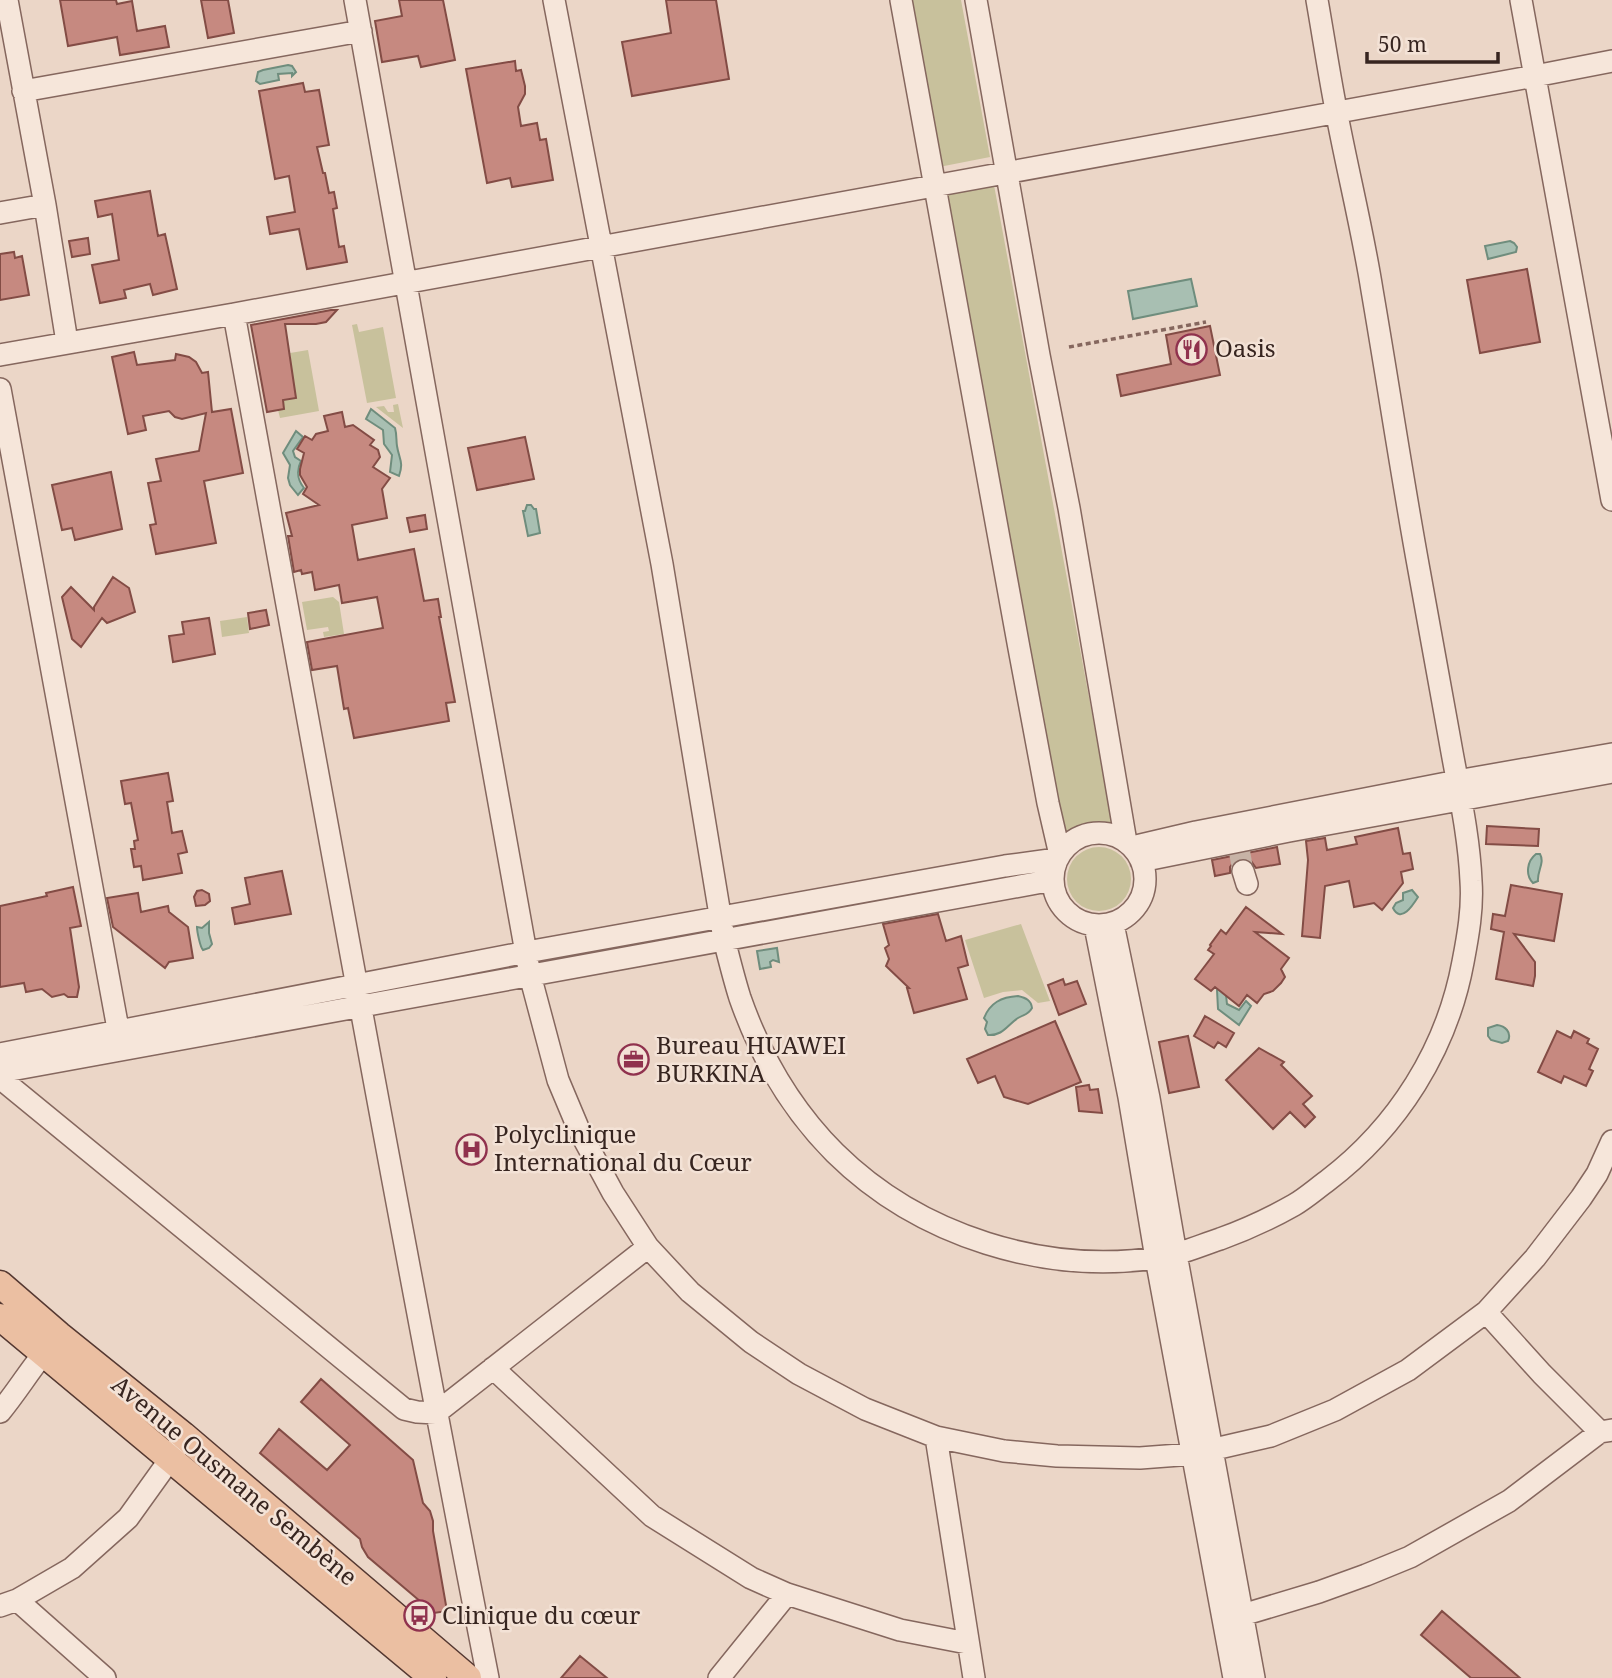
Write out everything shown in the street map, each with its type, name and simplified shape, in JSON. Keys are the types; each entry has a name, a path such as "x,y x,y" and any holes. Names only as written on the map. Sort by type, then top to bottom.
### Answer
{"main road":[{"name":"Avenue Ousmane Sembène","path":"0,1284 51,1345"},
{"name":"Avenue Ousmane Sembène","path":"0,1317 51,1345 468,1678"},
{"name":"Avenue Ousmane Sembène","path":"177,1447 433,1678"}],"street":[{"path":"7,0 67,342"},
{"path":"355,0 530,975 558,1080 579,1130 648,1247 690,1292 751,1342 799,1374 865,1409 936,1437 1004,1451 1057,1456 1140,1458 1202,1452 1272,1436 1335,1410 1408,1370 1486,1312 1535,1258 1581,1198 1597,1174 1612,1141"},
{"path":"554,0 662,564 724,939 740,997 768,1062 802,1116 836,1154 887,1195 930,1221 991,1246 1040,1257 1104,1261 1166,1256 1234,1234 1298,1203 1344,1168 1383,1130 1415,1086 1449,1018 1463,964 1472,883 1459,790 1401,471 1371,285 1317,0"},
{"path":"901,0 1048,803 1057,865 1056,897 1065,911 1079,921 1104,925 1129,915 1140,900 1145,882 1133,850 1039,355 976,0"},
{"path":"1521,0 1612,500"},
{"path":"23,91 361,31"},
{"path":"0,355 407,283 1612,61"},
{"path":"0,214 45,205"},
{"path":"234,314 356,985 488,1678"},
{"path":"0,390 120,1041"},
{"path":"0,1054 120,1041 361,1007 724,939 1057,865 1067,846 1080,837 1096,833 1111,835 1133,850 1238,845 1612,754"},
{"path":"1133,850 1210,829 1459,790 1612,772"},
{"path":"0,1072 356,985 1005,866 1057,865"},
{"path":"1104,925 1149,1098 1166,1256 1233,1618 1254,1678"},
{"path":"0,1078 404,1409 436,1413 648,1247"},
{"path":"1233,1618 1331,1588 1410,1557 1509,1501 1606,1431 1542,1374 1486,1312"},
{"path":"0,1412 51,1345"},
{"path":"494,1368 652,1516 751,1578 787,1594 901,1630 967,1643"},
{"path":"936,1437 974,1678"},
{"path":"91,1674 8,1603 72,1568 128,1518 177,1447"},
{"path":"719,1678 787,1594"},
{"path":"1233,1618 1234,1678"}],"path":[{"path":"1069,347 1206,322"}],"shaded area":[{"path":"908,0 961,0 990,157 939,167"},
{"path":"288,65 296,72 292,76 292,73 278,74 279,80 260,84 256,81 258,72"},
{"path":"994,185 1111,816 1111,823 1059,834 940,194"},
{"path":"1510,241 1517,247 1516,252 1488,259 1485,246"},
{"path":"1191,279 1197,306 1133,319 1128,291"},
{"path":"357,324 359,332 383,327 396,398 367,403 352,325"},
{"path":"308,350 319,411 280,418 278,410 284,409 283,400 296,397 290,353"},
{"path":"398,404 403,428 376,407 384,406 388,412 394,412 393,405"},
{"path":"371,409 395,428 401,464 399,476 390,472 392,455 384,444 383,430 366,419"},
{"path":"296,431 303,437 293,451 295,457 301,461 298,475 304,488 298,495 290,485 290,465 283,453"},
{"path":"527,505 536,509 540,533 528,536 523,511"},
{"path":"333,597 339,602 344,634 324,637 323,632 329,631 328,627 307,630 302,602"},
{"path":"247,617 249,633 222,637 220,621"},
{"path":"1093,847 1105,847 1122,856 1129,867 1129,891 1122,902 1105,911 1093,911 1081,906 1072,897 1067,885 1067,873 1072,861 1081,852"},
{"path":"1536,854 1540,854 1542,861 1538,881 1533,883 1528,868"},
{"path":"1412,890 1418,897 1413,904 1403,914 1396,912 1393,908 1403,900 1403,893"},
{"path":"209,922 212,944 203,950 197,927 202,928"},
{"path":"1021,924 1050,1001 1038,1003 1022,990 984,998 965,940"},
{"path":"777,948 779,962 773,960 770,962 771,967 760,969 757,951"},
{"path":"1221,986 1227,1004 1239,1010 1246,1001 1251,1006 1239,1025 1218,1009 1217,990"},
{"path":"1018,996 1029,1001 1031,1010 1001,1032 988,1035 984,1018 989,1008 1001,999"},
{"path":"1497,1025 1507,1030 1508,1041 1502,1043 1491,1040 1488,1036 1488,1028"}],"building":[{"path":"60,0 116,0 117,4 132,1 137,31 165,26 169,47 120,55 117,37 68,46"},
{"path":"201,0 228,0 234,33 208,38"},
{"path":"399,0 443,0 455,60 421,67 418,56 382,62 375,21 402,16"},
{"path":"666,0 716,0 729,79 632,96 622,42 671,33"},
{"path":"515,61 516,71 521,70 525,86 525,94 518,107 521,126 537,123 540,140 546,139 553,180 512,187 510,178 487,183 466,69"},
{"path":"303,83 305,92 319,90 329,145 317,147 329,193 334,192 337,208 333,209 339,247 344,246 347,262 307,269 299,229 270,234 267,217 295,212 289,176 275,179 259,91"},
{"path":"150,191 158,236 165,234 177,289 153,295 150,284 124,290 126,298 100,303 92,265 119,260 112,214 98,217 95,201"},
{"path":"88,238 90,254 72,257 69,241"},
{"path":"14,252 15,258 22,256 29,295 0,300 0,254"},
{"path":"1527,269 1540,342 1480,353 1467,280"},
{"path":"337,310 326,322 285,324 296,398 283,400 284,409 267,412 251,325"},
{"name":"Oasis","path":"1210,326 1220,375 1121,396 1117,375 1171,364 1166,335"},
{"path":"134,352 137,365 175,360 176,354 189,357 196,362 202,373 208,372 212,412 231,409 243,473 204,481 216,543 156,554 150,525 156,524 148,483 161,481 156,459 199,451 206,413 182,419 169,411 143,416 146,430 128,434 112,357"},
{"path":"342,412 345,427 353,425 374,440 370,445 378,450 380,457 373,467 390,478 382,489 387,518 352,525 358,560 414,549 424,601 438,599 455,702 446,703 449,721 354,738 348,708 344,709 337,666 312,670 307,642 383,628 377,597 342,603 339,585 315,590 312,572 294,572 288,536 292,536 286,513 319,505 303,494 307,487 300,475 304,453 297,449 305,436 312,440 316,434 328,431 324,416"},
{"path":"525,437 534,479 477,490 468,448"},
{"path":"111,472 122,529 75,540 72,528 62,530 52,485"},
{"path":"425,515 427,529 410,532 407,518"},
{"path":"113,577 129,588 135,612 107,623 102,618 81,647 72,639 62,597 71,587 94,610"},
{"path":"266,610 269,625 250,629 248,613"},
{"path":"209,618 215,654 173,662 169,636 184,634 182,622"},
{"path":"168,773 173,801 167,802 172,833 182,831 187,852 178,854 182,873 143,880 141,866 134,867 131,849 135,849 134,841 138,840 131,803 125,804 121,781"},
{"path":"1487,826 1539,829 1538,846 1486,844"},
{"path":"1398,828 1403,854 1410,853 1413,869 1401,872 1403,883 1382,910 1374,903 1354,907 1349,881 1325,886 1320,938 1302,936 1308,860 1306,841 1325,838 1327,850 1357,844 1355,837"},
{"path":"1277,847 1280,864 1256,868 1247,858 1240,858 1230,867 1230,873 1215,876 1212,860"},
{"path":"282,871 291,914 235,924 232,908 250,904 245,878"},
{"path":"1511,885 1562,894 1554,941 1514,934 1535,962 1533,986 1496,979 1504,932 1491,929 1493,914 1505,916"},
{"path":"73,887 81,926 70,928 79,987 77,997 64,994 52,997 42,989 26,992 24,983 0,987 0,906 47,896 46,893"},
{"path":"202,890 209,894 210,901 196,906 194,897 197,891"},
{"path":"138,893 141,912 168,906 169,912 188,927 193,958 169,962 165,968 113,927 107,898"},
{"path":"1246,907 1282,934 1255,932 1289,958 1281,969 1285,977 1273,991 1264,994 1257,1003 1247,995 1239,1006 1215,987 1211,991 1195,979 1214,954 1208,950 1210,945 1221,930 1226,934"},
{"path":"938,914 946,941 961,936 968,965 958,968 967,999 914,1013 909,988 886,966 889,959 885,948 889,945 883,924"},
{"path":"1063,979 1065,985 1077,981 1086,1004 1059,1015 1048,985"},
{"path":"1205,1016 1234,1033 1226,1047 1218,1042 1214,1048 1194,1036"},
{"path":"1055,1021 1081,1082 1028,1104 1004,1097 995,1076 978,1083 967,1059"},
{"path":"1557,1031 1571,1038 1574,1031 1589,1039 1587,1043 1598,1049 1589,1069 1593,1071 1586,1086 1564,1076 1561,1083 1538,1072"},
{"path":"1188,1036 1199,1087 1169,1093 1159,1042"},
{"path":"1259,1048 1284,1062 1281,1065 1312,1096 1303,1104 1315,1117 1305,1127 1290,1112 1273,1129 1226,1080"},
{"path":"1089,1085 1090,1090 1098,1089 1102,1113 1079,1111 1076,1087"},
{"path":"321,1379 413,1460 423,1503 430,1511 433,1521 447,1611 434,1613 368,1557 360,1539 260,1453 279,1429 327,1470 350,1445 301,1402"},
{"path":"1442,1611 1520,1678 1471,1678 1421,1635"},
{"path":"580,1656 607,1678 561,1678"}],"tunnel":[{"path":"1239,849 1243,871"}],"place":[{"name":"Oasis","path":"1192,349"},
{"name":"Bureau HUAWEI BURKINA","path":"633,1060"},
{"name":"Polyclinique International du Cœur","path":"471,1149"},
{"name":"Clinique du cœur","path":"419,1616"}]}
